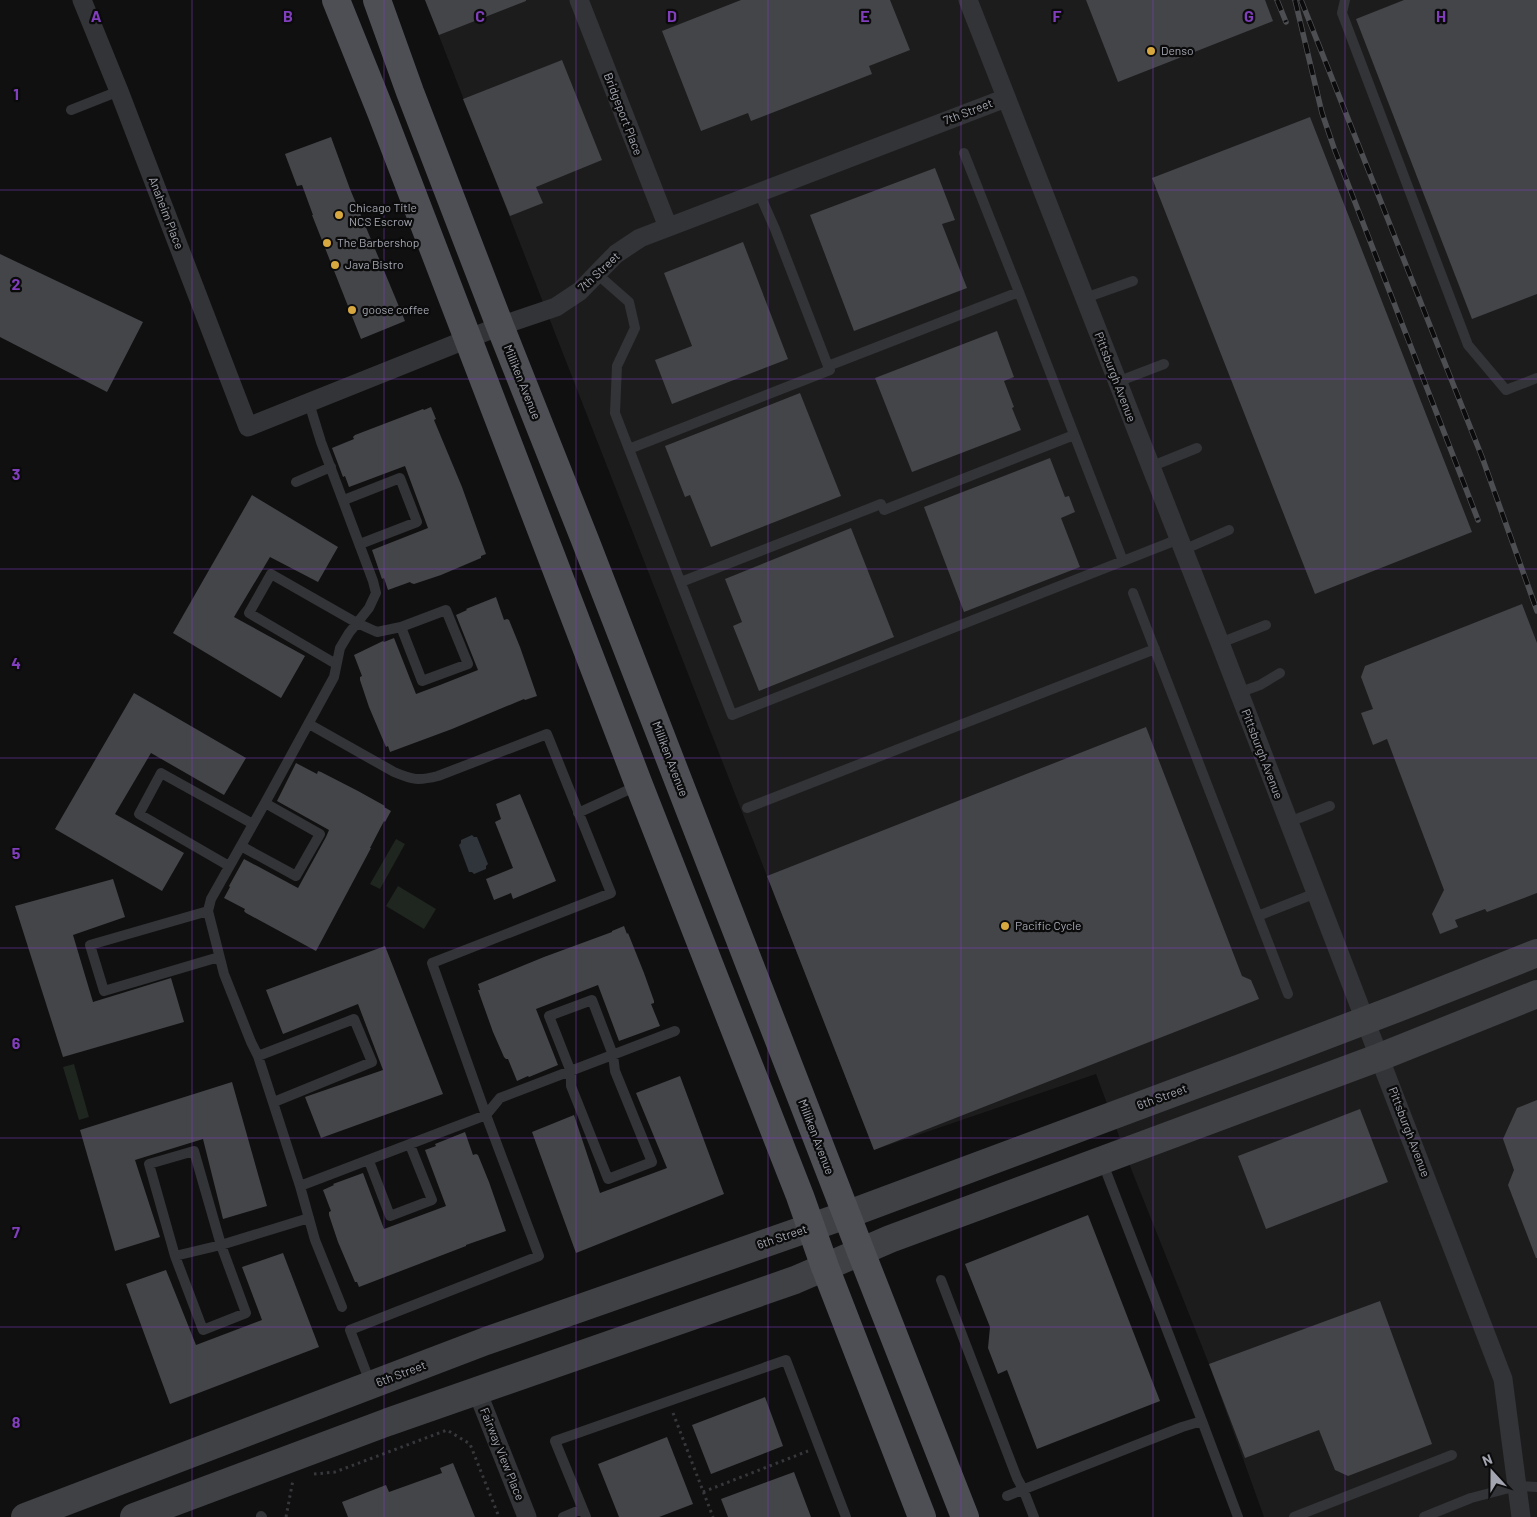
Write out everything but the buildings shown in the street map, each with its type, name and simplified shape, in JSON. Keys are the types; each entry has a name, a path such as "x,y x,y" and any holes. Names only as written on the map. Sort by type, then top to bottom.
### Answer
{"main road":[{"path":"336,0 381,112 922,1517"},
{"name":"Milliken Avenue","path":"377,0 410,92 500,326 965,1517"},
{"name":"6th Street","path":"25,1517 486,1342 846,1215 1366,1021 1537,953"},
{"path":"134,1517 388,1422 795,1280 890,1238 1380,1057 1537,994"}],"street":[{"name":"Anaheim Place","path":"82,0 119,91 248,427"},
{"name":"Bridgeport Place","path":"579,0 668,228"},
{"name":"Pittsburgh Avenue","path":"968,0 1220,643 1503,1379 1521,1517"},
{"name":"7th Street","path":"248,427 500,326 556,307 580,291 616,254 640,238 1006,98"},
{"name":"Fairway View Place","path":"477,1391 527,1517"}],"lane":[{"path":"1345,0 1342,13 1468,345 1506,390 1537,378"},
{"path":"71,110 119,91"},
{"path":"964,153 1122,561"},
{"path":"759,192 828,366 1019,292"},
{"path":"597,274 630,302 635,328 617,366 615,412 732,715 1122,561 1229,530"},
{"path":"1085,298 1133,280"},
{"path":"1117,382 1164,364"},
{"path":"629,449 830,370"},
{"path":"309,403 376,593 370,608 349,633 340,648 334,676 211,899 208,911 224,974 247,1034 258,1056 274,1102 315,1240 342,1307"},
{"path":"681,582 1074,435"},
{"path":"1150,467 1197,448"},
{"path":"296,482 331,467"},
{"path":"344,500 400,478 417,522 360,544"},
{"path":"336,664 249,613 271,574 357,623 377,632 401,627 446,610 468,664 422,681 401,627"},
{"path":"1133,594 1288,994"},
{"path":"1220,643 1266,625"},
{"path":"747,808 1155,649"},
{"path":"1238,693 1280,673"},
{"path":"308,724 394,772 407,778 420,780 438,776 547,734 611,893 432,963 538,1256 350,1330 371,1386"},
{"path":"229,866 139,814 161,773 252,824"},
{"path":"578,813 639,785"},
{"path":"241,846 296,876 320,834 265,803"},
{"path":"1289,822 1330,806"},
{"path":"1258,916 1316,893"},
{"path":"208,911 90,945 104,991 219,957"},
{"path":"592,1000 612,1055 615,1071 652,1162 608,1179 571,1086 571,1072 549,1016 592,1000"},
{"path":"258,1056 354,1019 372,1062 274,1102"},
{"path":"300,1186 486,1115 500,1098 675,1031"},
{"path":"369,1161 390,1216 432,1200 410,1145"},
{"path":"194,1151 221,1244 246,1313 203,1330 175,1256 149,1164 194,1151"},
{"path":"1102,1160 1238,1517"},
{"path":"175,1256 309,1218"},
{"path":"941,1280 1017,1478 1034,1517"},
{"path":"563,1517 584,1513 555,1441 786,1360 846,1517"},
{"path":"1007,1496 1182,1427 1202,1421"},
{"path":"1294,1517 1452,1455"},
{"path":"1424,1517 1471,1498 1517,1486 1537,1487"}],"path":[{"path":"669,1401 713,1517"},
{"path":"308,1474 335,1472 446,1430 470,1444 499,1517"},
{"path":"703,1492 819,1447"},
{"path":"286,1517 294,1476"}],"shaded area":[{"path":"425,0 1537,0 1537,1517 1264,1517 1209,1364 1132,1171 1096,1074 874,1150"},
{"path":"472,835 477,837 488,864 486,869 474,874 469,872 459,845 461,840"},
{"path":"396,839 405,844 380,889 370,884"},
{"path":"398,886 436,909 424,929 386,906"},
{"path":"74,1064 89,1117 79,1120 63,1067"}],"railway":[{"path":"1277,0 1286,22"},
{"path":"1295,0 1322,113 1334,148 1478,520"},
{"path":"1301,0 1482,457 1537,611"}],"place":[{"name":"Denso","path":"1151,51"},
{"name":"Chicago Title NCS Escrow","path":"339,215"},
{"name":"The Barbershop","path":"327,243"},
{"name":"Java Bistro","path":"335,265"},
{"name":"goose coffee","path":"352,310"},
{"name":"Pacific Cycle","path":"1005,926"}]}
